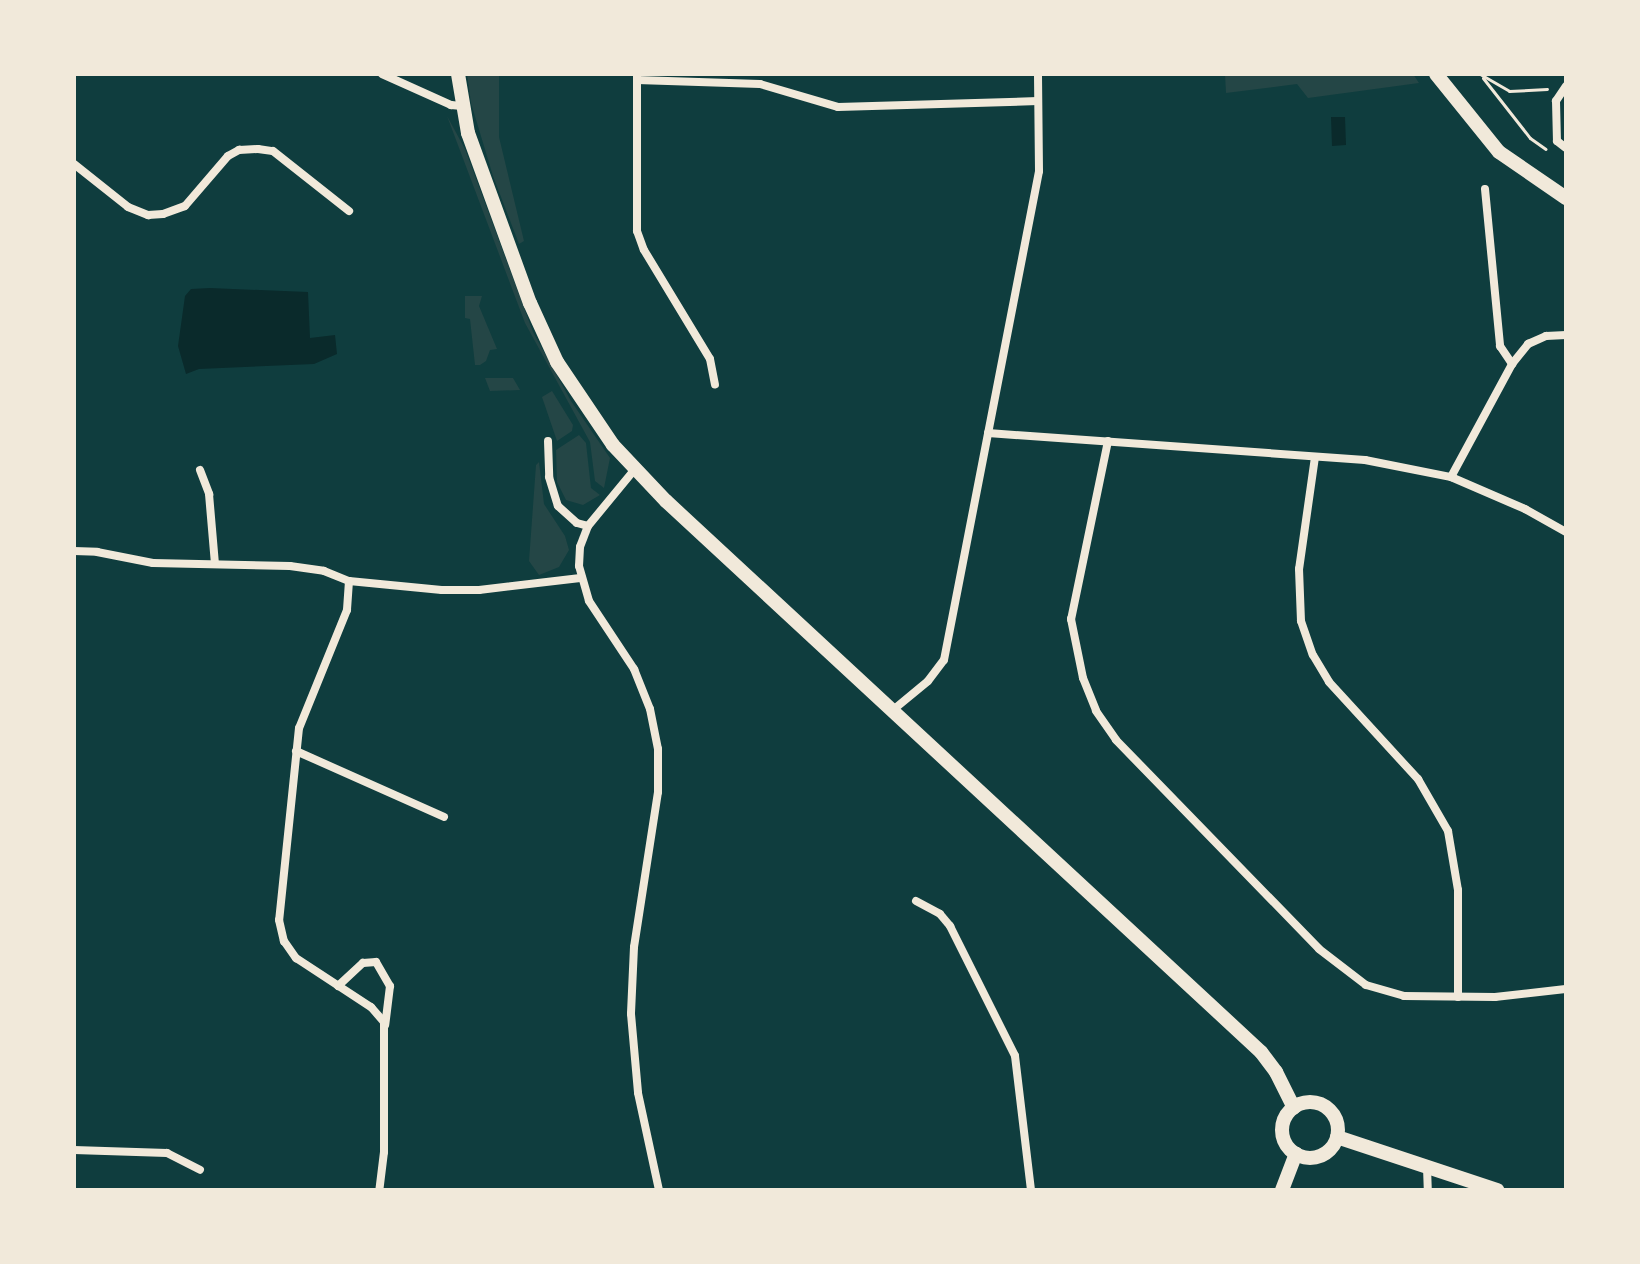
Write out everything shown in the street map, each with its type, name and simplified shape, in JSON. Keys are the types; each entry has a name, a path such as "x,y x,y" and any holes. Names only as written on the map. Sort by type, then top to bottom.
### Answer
{"street":[{"path":"382,74 451,105 462,106"},
{"path":"458,74 462,106 473,147 542,331 589,413 635,469 1261,1052 1276,1072 1294,1108"},
{"path":"893,710 928,681 944,660 1039,171 1038,74"},
{"path":"1436,74 1499,152 1566,198"},
{"path":"715,385 710,359 644,250 637,231 637,77 760,84 838,107 1038,101"},
{"path":"1564,88 1556,101 1557,141 1566,148"},
{"path":"74,164 128,207 156,215 185,206 228,156 239,150 273,151 349,211"},
{"path":"1485,189 1500,346 1512,364"},
{"path":"1451,477 1512,364 1528,344 1546,336 1566,335"},
{"path":"988,433 1365,460 1451,477 1525,509 1566,532"},
{"path":"548,441 549,477 558,506 577,523 588,526"},
{"path":"1108,441 1071,619 1077,657 1096,711 1139,766 1319,949 1358,980 1385,993 1404,996 1495,997 1566,989"},
{"path":"1315,457 1298,583 1303,629 1329,682 1418,779 1448,831 1458,890 1458,997"},
{"path":"635,469 588,526 580,547 580,578 589,601 634,669 650,709 658,749 658,792 634,947 631,1014 638,1093 659,1190"},
{"path":"200,470 209,494 215,564"},
{"path":"74,551 97,552 153,563 302,568 324,571 349,581 479,590 580,578"},
{"path":"349,581 347,610 304,710 296,751 279,920 284,941 296,958 371,1007 385,1025"},
{"path":"296,751 444,817"},
{"path":"916,901 940,914 950,926 1015,1056 1031,1190"},
{"path":"338,986 363,963 376,962 390,986 385,1025 384,1152 379,1190"},
{"path":"1311,1102 1329,1109 1337,1126 1337,1137 1321,1155 1313,1158 1296,1154 1285,1143 1282,1128 1294,1108 1311,1102"},
{"path":"1337,1137 1497,1190"},
{"path":"74,1150 167,1153 200,1170"},
{"path":"1282,1190 1296,1154"},
{"path":"1427,1167 1428,1190"}],"path":[{"path":"1481,76 1509,91 1564,88"},
{"path":"1481,76 1530,138 1554,154"}],"shaded area":[{"path":"467,74 499,74 499,137 524,241 519,244 493,176 471,103"},
{"path":"1225,74 1413,74 1419,83 1308,98 1297,84 1226,93"},
{"path":"447,116 465,149 533,332 571,401 610,458 604,488 595,481 590,442 525,323"},
{"path":"1331,117 1345,117 1346,145 1332,146"},
{"path":"191,289 308,292 310,338 335,335 337,354 314,364 199,369 186,374 178,346 185,296"},
{"path":"465,296 482,296 479,306 497,349 490,350 486,361 480,365 475,365 470,319 465,318"},
{"path":"485,378 513,378 520,390 490,391"},
{"path":"552,391 573,425 572,431 557,441 542,397"},
{"path":"579,435 586,443 591,488 600,495 583,505 566,500 557,482 556,450"},
{"path":"539,462 544,504 565,536 569,550 559,567 539,575 529,561 536,465"}]}
